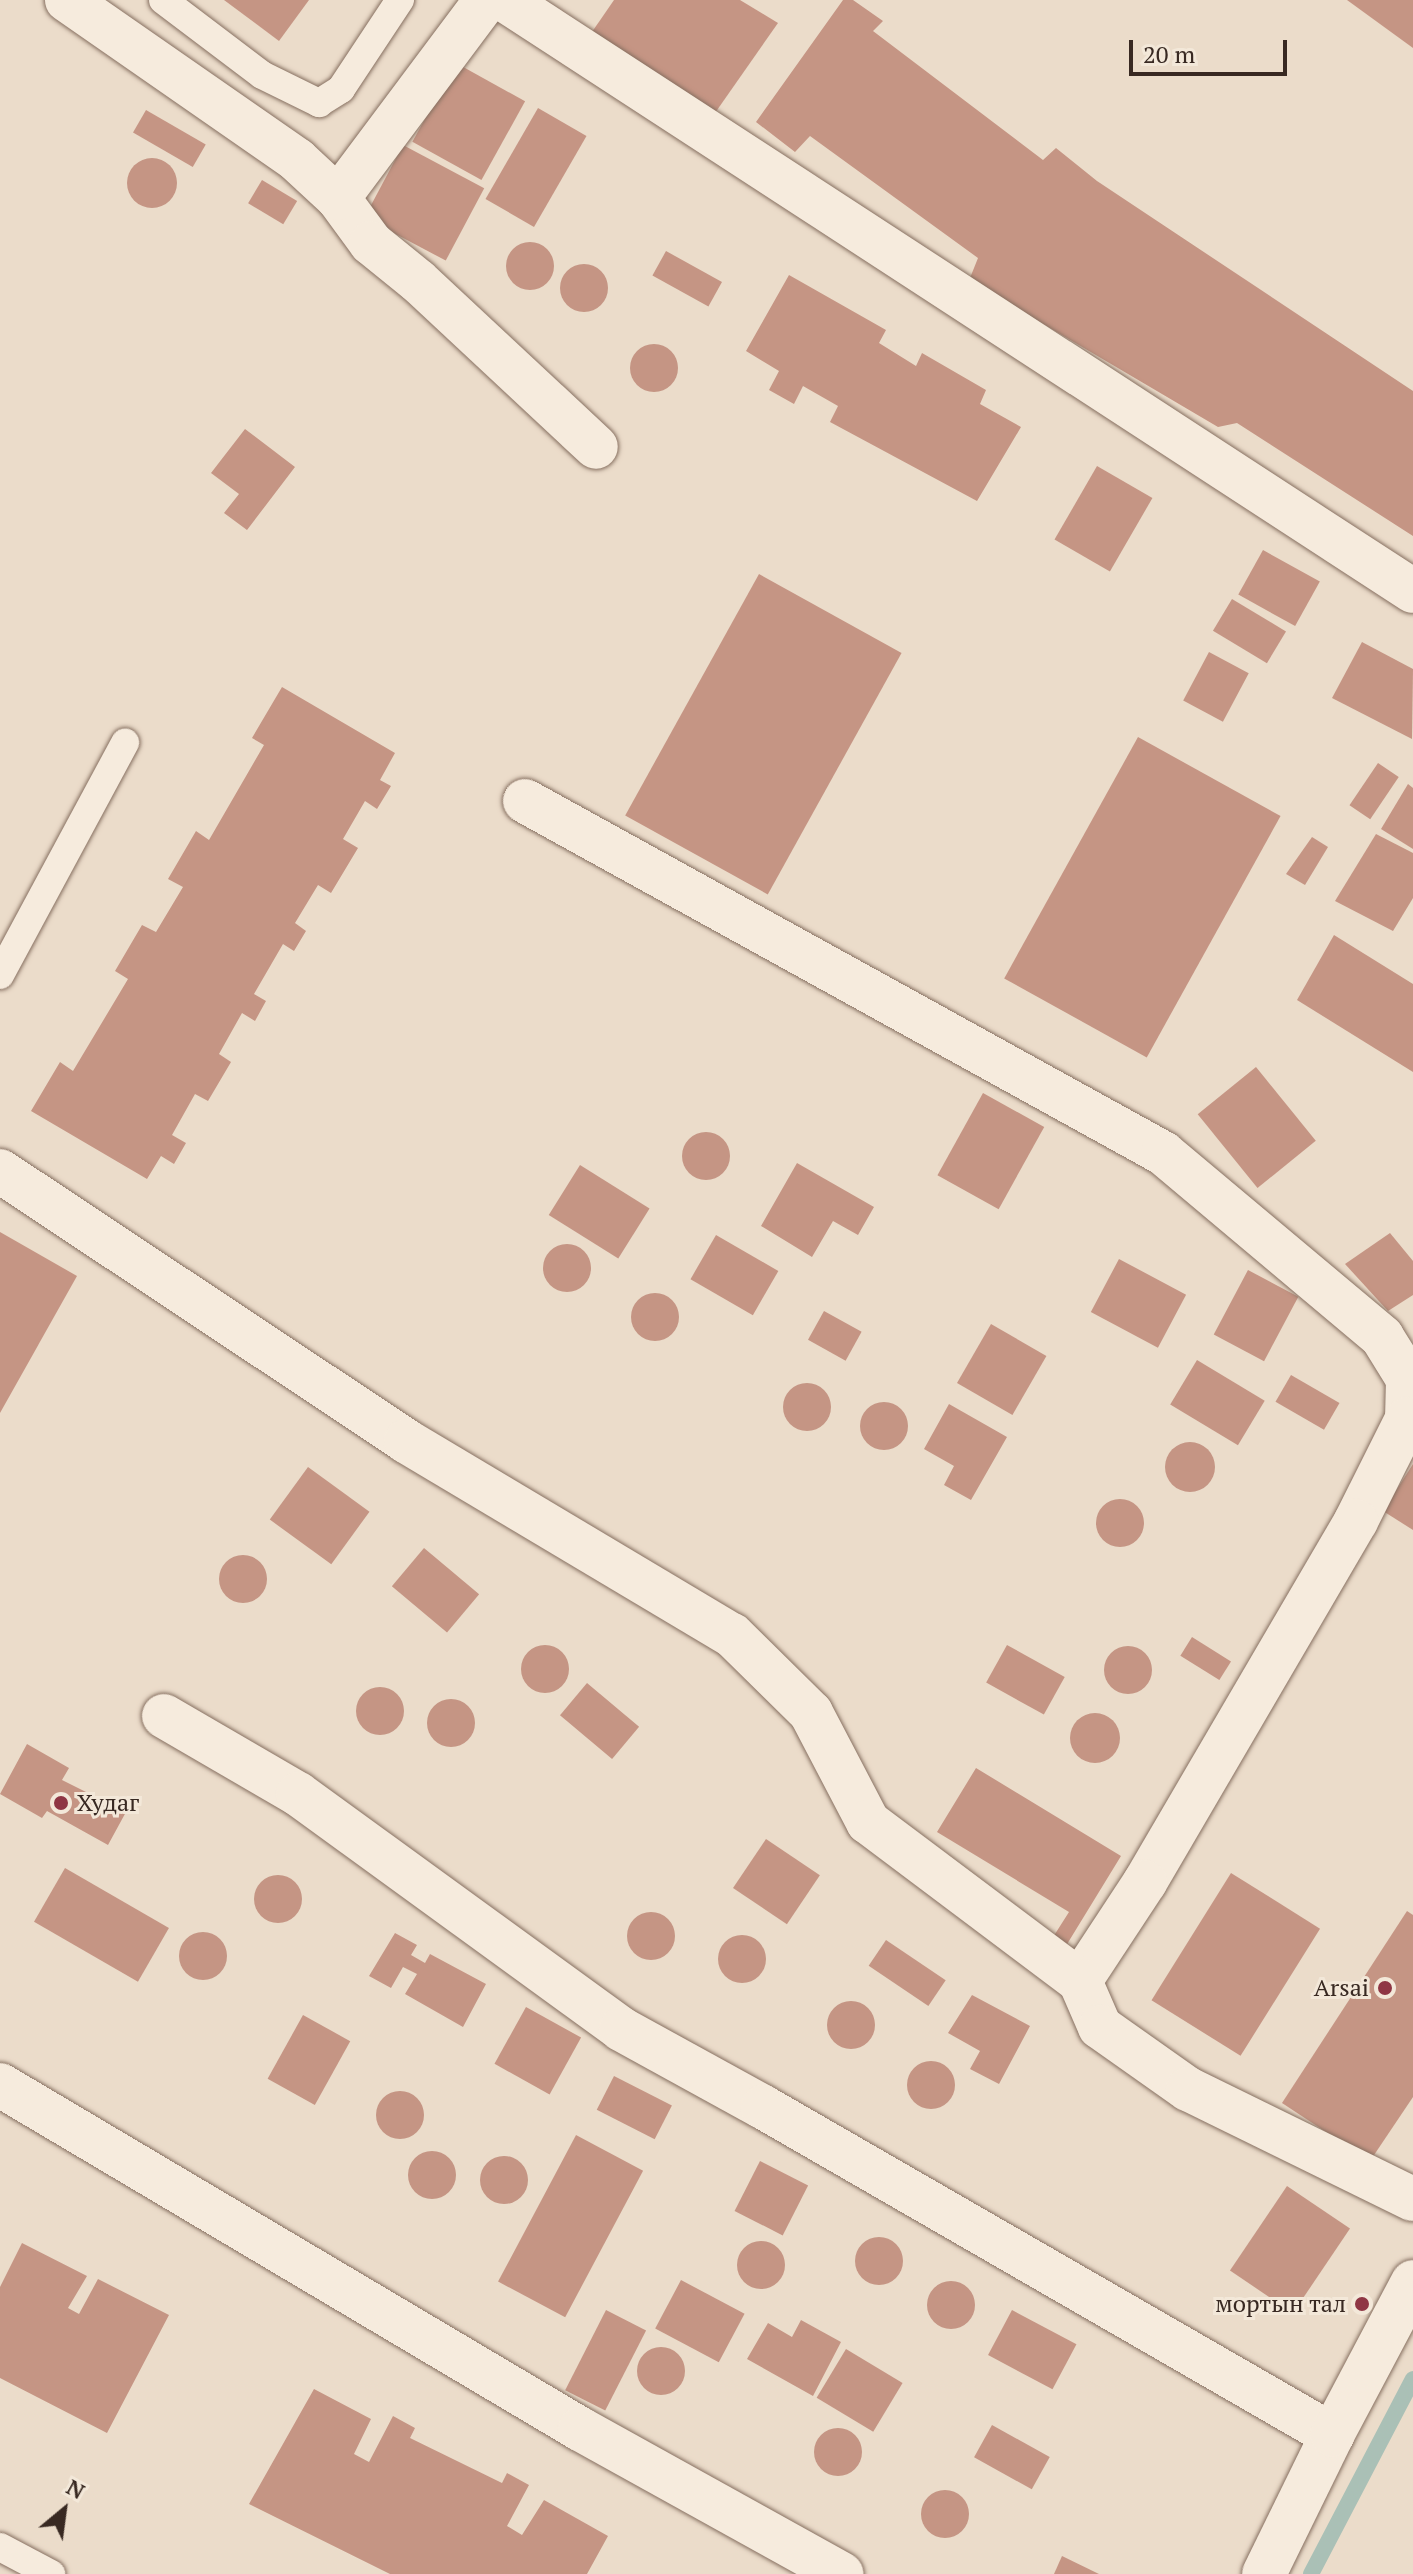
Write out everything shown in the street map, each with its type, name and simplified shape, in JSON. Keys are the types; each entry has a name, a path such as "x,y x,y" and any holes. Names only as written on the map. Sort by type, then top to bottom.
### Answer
{"street":[{"path":"67,0 297,160 338,198 371,243 418,281 596,447"},
{"path":"338,198 486,0"},
{"path":"505,0 1413,591"},
{"path":"525,801 1163,1153 1382,1337 1408,1379 1407,1419 1356,1521 1145,1882 1080,1981"},
{"path":"0,1171 406,1441 732,1635 811,1713 868,1822 1080,1981 1100,2027 1188,2089 1413,2199"},
{"path":"164,1716 298,1794 621,2029 763,2107 1332,2435"},
{"path":"0,2085 580,2429 842,2574"},
{"path":"1264,2574 1332,2435 1413,2282"}],"lane":[{"path":"163,0 262,75 319,103 341,89 400,0"},
{"path":"0,975 125,743"},
{"path":"0,2547 51,2574"}],"building":[{"path":"224,0 309,0 279,41"},
{"path":"614,0 740,0 778,23 708,123 583,45"},
{"path":"843,0 853,0 883,21 873,31 1043,160 1056,148 1097,181 1413,391 1413,536 1237,423 1218,427 1009,304 970,278 978,258 810,136 795,152 756,122"},
{"path":"1347,0 1413,0 1413,48"},
{"path":"456,63 525,101 481,180 412,142"},
{"path":"538,108 586,136 534,227 486,199"},
{"path":"146,110 206,144 193,167 133,133"},
{"path":"403,145 484,188 446,261 365,217"},
{"path":"152,158 169,166 177,183 169,200 152,208 135,200 127,183 135,166"},
{"path":"262,180 297,201 283,224 248,203"},
{"path":"530,242 539,243 547,249 553,257 553,275 547,283 539,289 530,290 521,289 513,283 507,275 506,266 507,257 513,249 521,243"},
{"path":"666,251 722,282 708,307 652,275"},
{"path":"584,264 593,265 601,271 607,279 607,297 601,305 593,311 584,312 575,311 567,305 561,297 560,288 561,279 567,271 575,265"},
{"path":"789,275 886,330 879,343 916,366 922,353 986,390 980,404 1021,427 977,501 830,422 838,406 803,386 794,404 769,390 779,371 746,351"},
{"path":"654,344 663,345 671,351 677,359 677,377 671,385 663,391 654,392 645,391 637,385 631,377 630,368 631,359 637,351 645,345"},
{"path":"245,429 295,467 247,530 224,513 239,494 211,473"},
{"path":"1097,466 1152,498 1110,572 1054,540"},
{"path":"1263,550 1320,582 1295,626 1238,595"},
{"path":"759,574 902,653 768,894 625,815"},
{"path":"1232,599 1286,631 1267,663 1213,631"},
{"path":"1362,642 1413,669 1412,739 1332,698"},
{"path":"1209,652 1249,673 1223,722 1183,701"},
{"path":"282,687 395,753 380,780 391,786 377,809 365,801 343,839 358,848 331,893 318,885 295,923 306,931 294,951 283,944 254,994 266,1001 255,1021 242,1013 219,1054 231,1062 208,1101 195,1094 172,1135 186,1143 174,1164 161,1156 147,1179 31,1111 60,1062 73,1071 128,979 115,971 142,925 156,932 183,887 168,879 196,831 209,840 264,745 252,738"},
{"path":"1138,737 1281,816 1147,1057 1004,978"},
{"path":"1378,763 1399,777 1370,819 1349,805"},
{"path":"1408,784 1413,788 1413,849 1381,829"},
{"path":"1376,834 1413,853 1413,898 1393,931 1335,901"},
{"path":"1312,837 1328,847 1305,885 1286,874"},
{"path":"1334,935 1413,984 1413,1072 1297,1000"},
{"path":"1256,1067 1316,1141 1257,1188 1198,1114"},
{"path":"983,1093 1044,1127 999,1209 937,1175"},
{"path":"706,1132 715,1133 723,1139 729,1147 729,1165 723,1173 715,1179 706,1180 697,1179 689,1173 683,1165 682,1156 683,1147 689,1139 697,1133"},
{"path":"797,1163 874,1207 858,1235 833,1221 812,1257 761,1226"},
{"path":"580,1165 650,1208 618,1258 549,1215"},
{"path":"0,1232 77,1276 0,1413"},
{"path":"1390,1233 1413,1261 1413,1295 1388,1311 1345,1264"},
{"path":"716,1235 778,1271 753,1315 690,1279"},
{"path":"567,1244 584,1251 591,1268 584,1285 567,1292 550,1285 543,1268 550,1251"},
{"path":"1119,1259 1186,1295 1158,1348 1091,1312"},
{"path":"1248,1270 1298,1297 1264,1361 1214,1334"},
{"path":"655,1293 664,1294 672,1300 678,1308 678,1326 672,1334 664,1340 655,1341 646,1340 638,1334 632,1326 631,1317 632,1308 638,1300 646,1294"},
{"path":"824,1311 862,1332 846,1361 808,1340"},
{"path":"991,1324 1046,1356 1012,1415 957,1383"},
{"path":"1197,1360 1265,1401 1238,1445 1170,1405"},
{"path":"1291,1375 1339,1403 1324,1430 1276,1402"},
{"path":"807,1383 816,1384 824,1390 830,1398 830,1416 824,1424 816,1430 807,1431 798,1430 790,1424 784,1416 783,1407 784,1398 790,1390 798,1384"},
{"path":"884,1402 893,1403 901,1409 907,1417 907,1435 901,1443 893,1449 884,1450 875,1449 867,1443 861,1435 860,1426 861,1417 867,1409 875,1403"},
{"path":"949,1404 1007,1437 971,1500 944,1485 954,1466 924,1449"},
{"path":"1190,1442 1207,1450 1215,1467 1207,1484 1190,1492 1173,1484 1165,1467 1173,1450"},
{"path":"1413,1464 1413,1530 1383,1511"},
{"path":"308,1467 369,1512 331,1564 270,1520"},
{"path":"1120,1499 1129,1500 1137,1506 1143,1514 1143,1532 1137,1540 1129,1546 1120,1547 1111,1546 1103,1540 1097,1532 1096,1523 1097,1514 1103,1506 1111,1500"},
{"path":"424,1548 479,1594 447,1633 392,1586"},
{"path":"243,1555 252,1556 260,1562 266,1570 266,1588 260,1596 252,1602 243,1603 234,1602 226,1596 220,1588 219,1579 220,1570 226,1562 234,1556"},
{"path":"1192,1637 1231,1661 1219,1680 1180,1656"},
{"path":"545,1645 554,1646 562,1652 568,1660 568,1678 562,1686 554,1692 545,1693 536,1692 528,1686 522,1678 521,1669 522,1660 528,1652 536,1646"},
{"path":"1007,1645 1065,1677 1044,1715 986,1683"},
{"path":"1128,1646 1137,1647 1145,1653 1151,1661 1151,1679 1145,1687 1137,1693 1128,1694 1119,1693 1111,1687 1105,1679 1104,1670 1105,1661 1111,1653 1119,1647"},
{"path":"587,1683 639,1727 612,1759 560,1715"},
{"path":"380,1687 389,1688 397,1694 403,1702 403,1720 397,1728 389,1734 380,1735 371,1734 363,1728 357,1720 356,1711 357,1702 363,1694 371,1688"},
{"path":"451,1699 460,1700 468,1706 474,1714 474,1732 468,1740 460,1746 451,1747 442,1746 434,1740 428,1732 427,1723 428,1714 434,1706 442,1700"},
{"path":"1095,1713 1112,1721 1120,1738 1112,1755 1095,1763 1078,1755 1070,1738 1078,1721"},
{"name":"Худаг","path":"27,1744 69,1768 62,1780 126,1812 108,1845 47,1811 42,1818 0,1794"},
{"path":"976,1768 1121,1856 1061,1954 1048,1945 1069,1912 937,1832"},
{"path":"766,1839 820,1875 787,1924 733,1888"},
{"path":"65,1868 169,1928 138,1982 34,1922"},
{"path":"1231,1873 1320,1929 1241,2056 1152,2000"},
{"path":"278,1875 295,1882 302,1899 295,1916 278,1923 261,1916 254,1899 261,1882"},
{"name":"Arsai","path":"1407,1911 1413,1915 1413,2097 1370,2161 1282,2103"},
{"path":"651,1912 660,1913 668,1919 674,1927 674,1945 668,1953 660,1959 651,1960 642,1959 634,1953 628,1945 627,1936 628,1927 634,1919 642,1913"},
{"path":"203,1932 220,1939 227,1956 220,1973 203,1980 186,1973 179,1956 186,1939"},
{"path":"395,1933 417,1945 411,1955 425,1963 430,1954 486,1984 463,2027 405,1994 417,1974 403,1967 391,1988 369,1976"},
{"path":"742,1935 751,1936 759,1942 765,1950 765,1968 759,1976 751,1982 742,1983 733,1982 725,1976 719,1968 718,1959 719,1950 725,1942 733,1936"},
{"path":"886,1940 946,1980 928,2006 869,1966"},
{"path":"972,1995 1030,2026 999,2084 970,2069 980,2051 948,2033"},
{"path":"851,2001 860,2002 868,2008 874,2016 874,2034 868,2042 860,2048 851,2049 842,2048 834,2042 828,2034 827,2025 828,2016 834,2008 842,2002"},
{"path":"526,2007 581,2038 550,2094 494,2064"},
{"path":"303,2015 350,2041 315,2105 268,2079"},
{"path":"931,2061 940,2062 948,2068 954,2076 954,2094 948,2102 940,2108 931,2109 922,2108 914,2102 908,2094 907,2085 908,2076 914,2068 922,2062"},
{"path":"614,2076 672,2106 655,2139 597,2110"},
{"path":"400,2091 417,2098 424,2115 417,2132 400,2139 383,2132 376,2115 383,2098"},
{"path":"576,2135 643,2171 565,2317 498,2282"},
{"path":"432,2151 449,2158 456,2175 449,2192 432,2199 415,2192 408,2175 415,2158"},
{"path":"504,2156 521,2163 528,2180 521,2197 504,2204 487,2197 480,2180 487,2163"},
{"path":"760,2161 808,2186 783,2235 735,2211"},
{"path":"1287,2186 1350,2228 1293,2313 1230,2271"},
{"path":"879,2237 896,2244 903,2261 896,2278 879,2285 862,2278 855,2261 862,2244"},
{"path":"761,2241 778,2248 785,2265 778,2282 761,2289 744,2282 737,2265 744,2248"},
{"path":"22,2243 87,2276 68,2308 79,2314 98,2279 169,2315 107,2433 0,2378 0,2287"},
{"path":"681,2280 745,2314 719,2362 655,2329"},
{"path":"951,2281 968,2288 975,2305 968,2322 951,2329 934,2322 927,2305 934,2288"},
{"path":"606,2310 646,2330 605,2411 565,2390"},
{"path":"1012,2310 1076,2344 1053,2389 988,2355"},
{"path":"801,2320 841,2342 813,2396 747,2359 768,2323 792,2337"},
{"path":"661,2347 678,2354 685,2371 678,2388 661,2395 644,2388 637,2371 644,2354"},
{"path":"846,2349 903,2383 873,2432 817,2398"},
{"path":"314,2389 371,2419 354,2454 369,2462 393,2416 415,2428 410,2438 502,2483 507,2473 529,2485 507,2526 522,2535 544,2500 608,2536 587,2574 390,2574 249,2504"},
{"path":"992,2425 1050,2457 1032,2489 974,2457"},
{"path":"838,2428 855,2435 862,2452 855,2469 838,2476 821,2469 814,2452 821,2435"},
{"path":"945,2490 962,2497 969,2514 962,2531 945,2538 928,2531 921,2514 928,2497"},
{"path":"1062,2556 1099,2574 1054,2574"}],"waterway":[{"path":"1311,2574 1413,2379"}],"place":[{"name":"Худаг","path":"61,1803"},
{"name":"Arsai","path":"1385,1988"},
{"name":"мортын тал","path":"1362,2304"}]}
